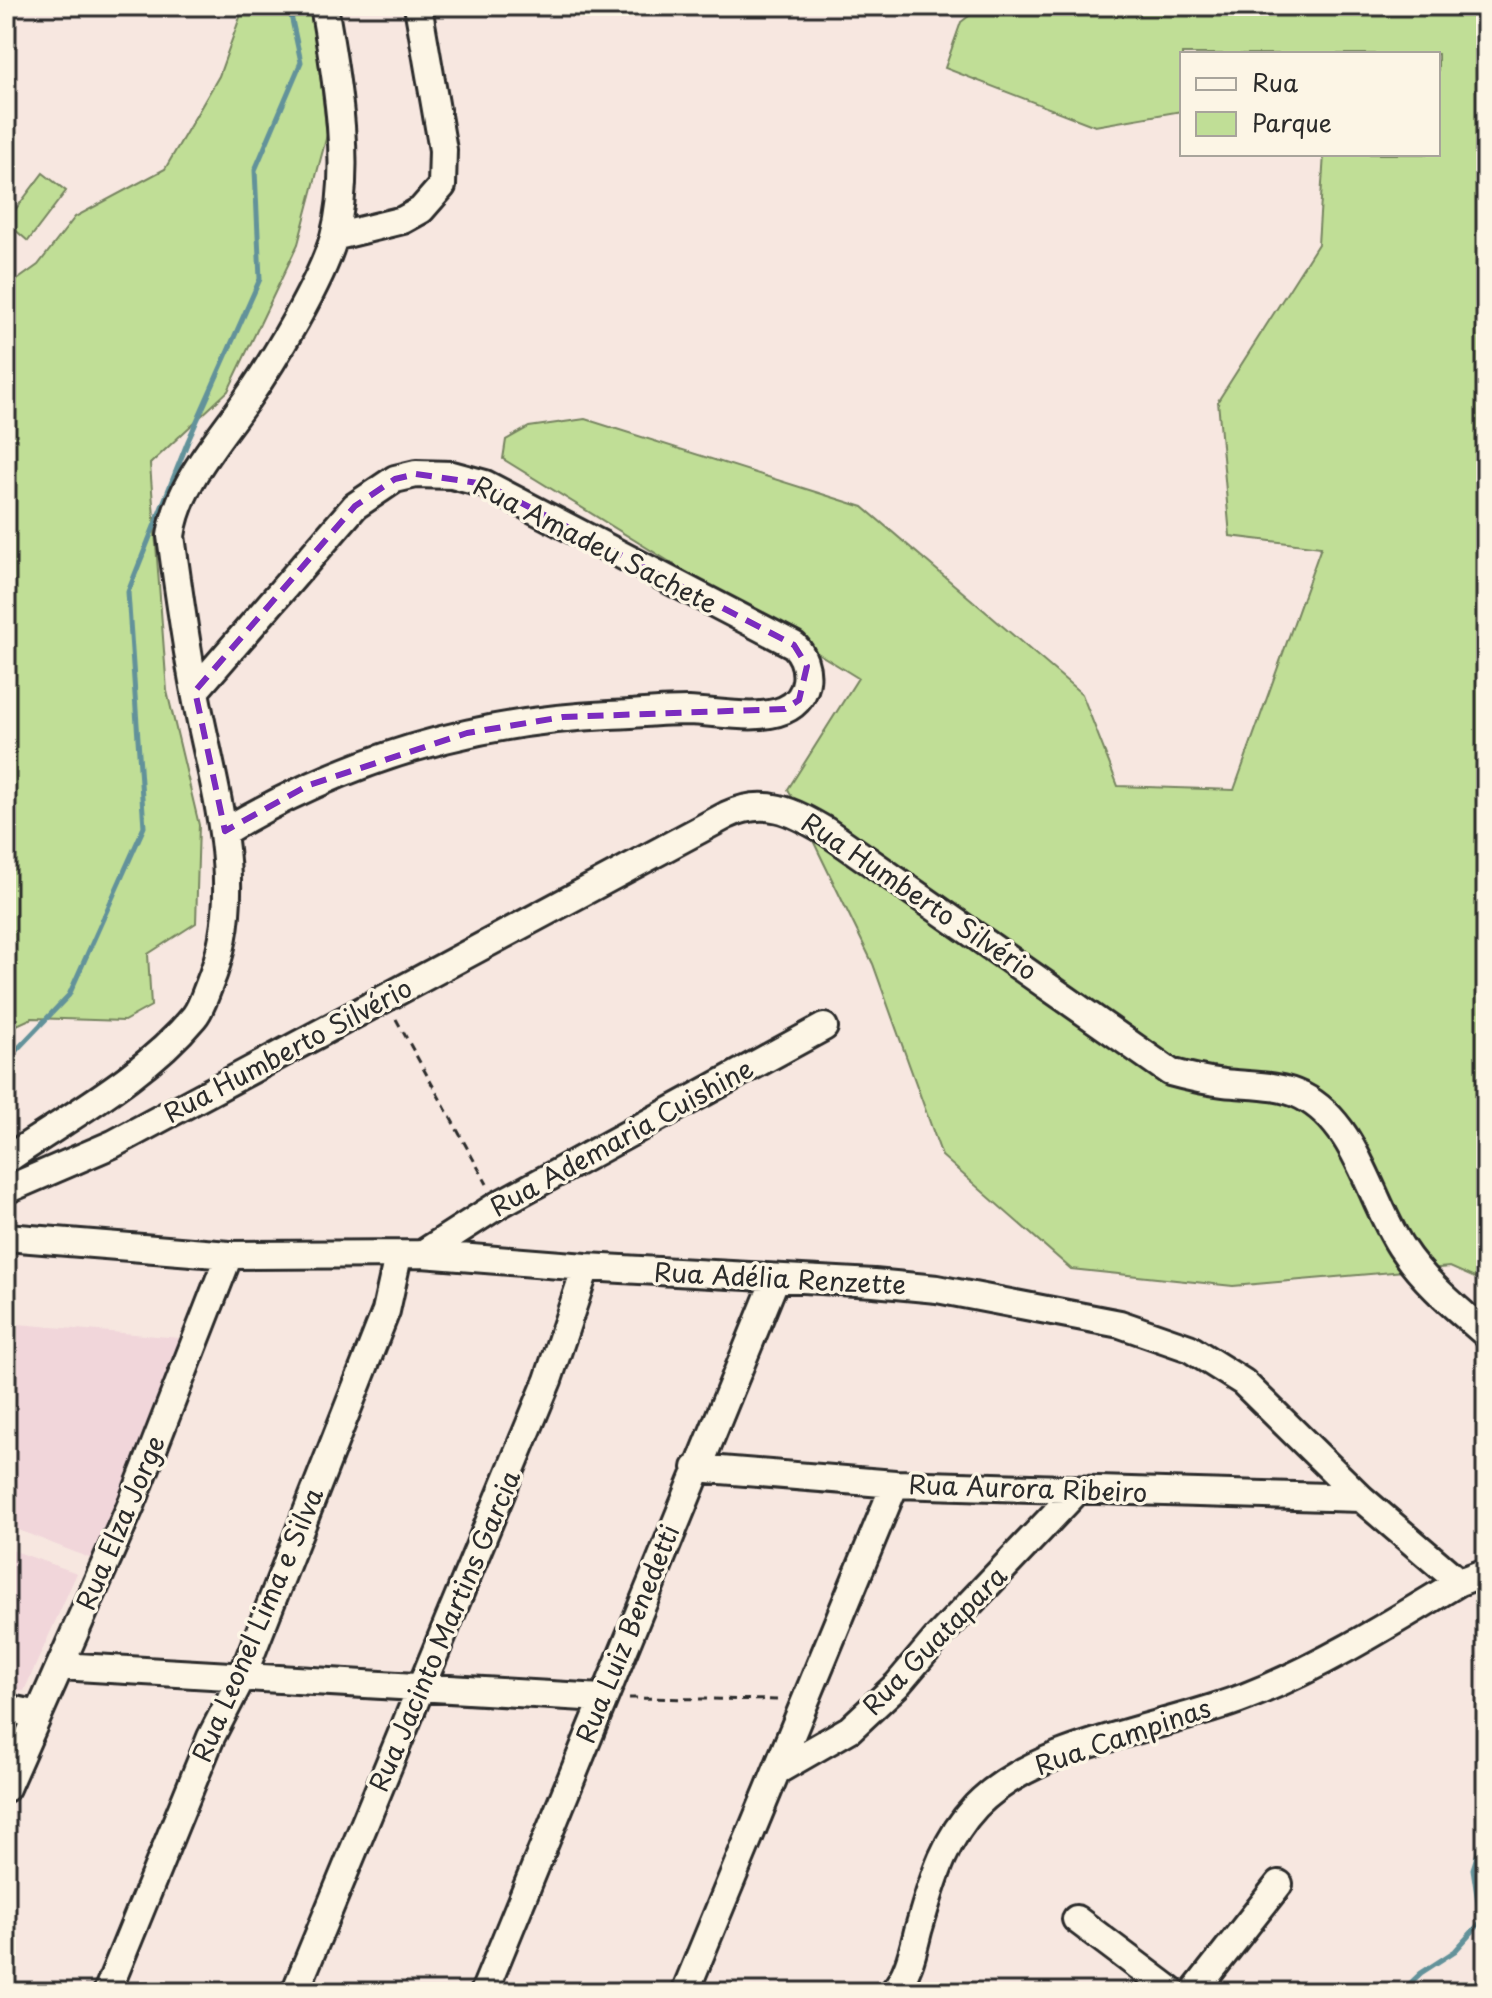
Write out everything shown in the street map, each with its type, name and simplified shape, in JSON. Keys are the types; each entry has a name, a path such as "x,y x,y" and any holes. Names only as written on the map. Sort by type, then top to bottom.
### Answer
{"street":[{"path":"6,1160 154,1059 197,1015 216,968 225,917 228,865 225,831 195,691 171,536 174,513 183,492 260,378 334,237 341,179 338,90 324,6"},
{"path":"334,237 403,220 421,210 442,186 443,150 418,6"},
{"name":"Rua Amadeu Sachete","path":"195,691 355,506 395,479 416,474 443,474 485,484 794,645 803,655 807,682 799,700 785,709 767,714 684,711 563,717 467,733 400,750 309,785 225,831"},
{"name":"Rua Humberto Silvério","path":"6,1190 113,1144 727,815 755,806 786,808 826,831 1170,1072 1222,1083 1280,1089 1319,1107 1334,1120 1348,1141 1381,1215 1403,1250 1426,1280 1486,1334"},
{"name":"Rua Ademaria Cuishine","path":"410,1255 824,1027"},
{"name":"Rua Adélia Renzette","path":"6,1237 229,1255 410,1255 937,1289 1120,1324 1189,1348 1243,1382 1361,1498 1459,1582"},
{"name":"Rua Elza Jorge","path":"6,1788 15,1743 38,1715 60,1666 189,1364 229,1255"},
{"name":"Rua Leonel Lima e Silva","path":"107,1992 211,1737 242,1677 410,1255"},
{"name":"Rua Jacinto Martins Garcia","path":"295,1992 548,1380 586,1267"},
{"name":"Rua Luiz Benedetti","path":"484,1992 776,1278"},
{"name":"Rua Aurora Ribeiro","path":"696,1468 895,1484 1361,1498"},
{"path":"685,1992 895,1484"},
{"name":"Rua Guatapara","path":"777,1771 850,1729 897,1685 945,1629 1077,1491"},
{"name":"Rua Campinas","path":"901,1990 941,1856 953,1833 978,1804 1012,1777 1051,1758 1243,1698 1304,1670 1459,1582 1486,1572"},
{"path":"60,1666 602,1698"},
{"path":"6,1708 38,1715"},
{"path":"1194,1992 1279,1884"},
{"path":"1076,1919 1173,1992"}],"path":[{"path":"385,1000 498,1205"},
{"path":"602,1698 805,1701"}],"highlighted area":[{"path":"416,474 485,484 794,645 807,666 799,700 785,709 563,717 467,733 309,785 225,831 195,691 355,506 395,479"}],"shaded area":[{"path":"6,1323 192,1339 97,1561 6,1525"},
{"path":"6,1548 77,1573 24,1691 6,1690"}],"green space":[{"path":"244,6 312,6 327,135 298,244 228,391 150,464 167,691 199,825 196,923 148,954 151,1006 124,1021 32,1018 6,1030 6,288 38,265 75,217 165,169 219,76"},
{"path":"982,6 1486,6 1486,1283 1450,1267 1233,1286 1071,1269 942,1156 873,964 788,789 858,678 503,459 506,440 529,427 585,419 863,507 1082,694 1118,786 1234,790 1321,547 1230,536 1218,401 1318,244 1324,156 1440,156 1440,52 1180,52 1180,111 1095,126 945,68 961,22"},
{"path":"43,173 66,191 28,241 6,222"}],"waterway":[{"path":"6,1061 69,995 144,827 128,592 188,441 260,279 255,170 301,62 289,6"},
{"path":"1401,1992 1421,1973 1455,1951 1481,1922 1473,1869 1486,1827"}]}
